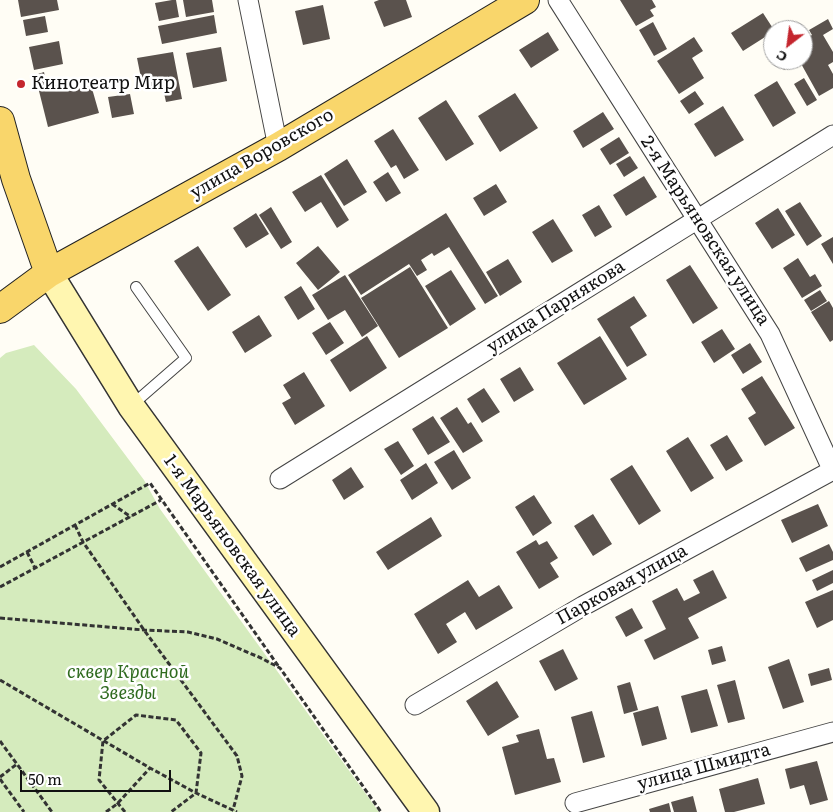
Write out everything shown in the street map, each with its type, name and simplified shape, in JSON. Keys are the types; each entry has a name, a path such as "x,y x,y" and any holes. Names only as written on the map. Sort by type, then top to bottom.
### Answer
{"main road":[{"name":"улица Воровского","path":"0,309 49,273 278,147 522,1"},
{"path":"0,121 16,179 49,273"},
{"name":"1-я Марьяновская улица","path":"49,273 131,406 426,812"}],"street":[{"path":"248,0 278,147"},
{"name":"2-я Марьяновская улица","path":"558,0 770,334 833,471"},
{"name":"улица Парнякова","path":"280,480 697,218 833,135"},
{"name":"Парковая улица","path":"414,705 583,606 833,471"},
{"name":"улица Шмидта","path":"575,803 833,732"}],"lane":[{"path":"131,406 186,358 136,287"}],"path":[{"path":"0,567 150,483 381,812"},
{"path":"0,587 161,500"},
{"path":"112,504 131,517"},
{"path":"0,680 150,768 196,793 235,811 242,776 237,756 144,630 83,542 75,525"},
{"path":"27,552 35,568"},
{"path":"0,618 188,632 217,640 280,668"},
{"path":"125,812 99,780 103,741 136,715 176,720 201,753 196,793 171,812"},
{"path":"0,741 52,812"},
{"path":"17,764 0,778 24,812"},
{"path":"106,812 117,804 150,768"}],"green space":[{"name":"сквер Красной Звезды","path":"34,345 76,389 144,480 160,509 379,812 0,812 0,358 6,353"}],"building":[{"path":"18,0 57,0 59,10 21,17"},
{"path":"176,0 179,17 159,21 155,3"},
{"path":"183,0 212,0 214,12 186,17"},
{"path":"379,0 406,0 412,17 384,27 374,2"},
{"path":"620,0 652,0 656,7 650,10 654,16 636,26"},
{"path":"323,5 330,39 303,45 295,11"},
{"path":"763,13 768,20 763,20 763,38 743,51 731,33"},
{"path":"214,15 217,33 162,44 158,26"},
{"path":"45,16 48,32 26,36 23,20"},
{"path":"828,19 833,29 823,35 833,52 833,62 828,65 833,74 833,88 819,96 805,70 813,70 813,28"},
{"path":"653,22 667,49 654,56 639,30"},
{"path":"548,32 559,50 531,68 519,50"},
{"path":"694,37 703,51 692,58 704,78 679,94 657,61"},
{"path":"59,41 63,64 34,70 29,47"},
{"path":"221,47 227,81 193,88 186,53"},
{"path":"173,52 182,99 166,102 162,84 143,88 137,58"},
{"path":"44,72 47,87 67,81 70,91 91,85 99,113 48,127 35,75"},
{"path":"804,78 817,100 807,106 794,84"},
{"path":"777,81 796,113 773,127 754,95"},
{"path":"695,91 704,104 689,114 680,101"},
{"path":"515,93 538,128 500,152 478,116"},
{"path":"130,94 134,114 112,118 108,97"},
{"path":"446,100 474,144 446,161 418,118"},
{"path":"723,106 744,140 715,157 694,124"},
{"path":"603,112 614,129 583,148 573,131"},
{"path":"393,129 419,170 404,179 396,165 391,168 374,141"},
{"path":"619,137 629,153 610,165 600,149"},
{"path":"630,156 638,168 624,177 616,164"},
{"path":"347,159 367,192 344,206 324,174"},
{"path":"388,172 401,193 386,202 373,182"},
{"path":"321,175 349,220 337,228 321,202 305,212 292,192"},
{"path":"644,176 657,197 626,216 613,195"},
{"path":"496,184 507,202 484,216 473,198"},
{"path":"800,202 822,236 807,246 785,211"},
{"path":"599,205 612,227 595,237 582,215"},
{"path":"271,207 292,242 281,249 259,215"},
{"path":"778,208 795,235 772,249 755,223"},
{"path":"256,213 269,234 246,248 233,228"},
{"path":"446,213 498,296 485,304 449,247 434,256 432,253 421,260 427,270 417,276 409,264 361,295 348,275"},
{"path":"553,219 573,251 552,263 532,232"},
{"path":"833,237 833,264 821,244"},
{"path":"198,246 231,295 208,311 174,261"},
{"path":"318,246 340,272 318,290 296,263"},
{"path":"798,258 810,277 815,274 822,286 802,298 783,268"},
{"path":"508,259 522,282 500,296 486,272"},
{"path":"690,265 718,308 693,324 666,280"},
{"path":"410,267 448,328 399,358 361,298"},
{"path":"451,270 476,309 450,326 425,286"},
{"path":"345,275 378,326 362,337 345,310 328,320 312,295"},
{"path":"301,286 315,309 298,320 284,297"},
{"path":"820,290 827,301 811,311 804,300"},
{"path":"634,296 647,316 630,327 647,355 627,367 597,319"},
{"path":"829,301 833,308 833,340 830,342 811,312"},
{"path":"259,315 272,336 245,353 232,332"},
{"path":"330,322 344,343 326,355 312,333"},
{"path":"722,329 735,349 714,363 701,342"},
{"path":"367,336 387,368 350,392 330,360"},
{"path":"600,336 627,379 584,405 557,363"},
{"path":"750,343 762,362 743,374 731,355"},
{"path":"520,367 534,390 514,402 500,379"},
{"path":"304,372 325,406 295,425 282,403 291,398 283,385"},
{"path":"762,376 795,428 765,446 748,418 756,413 741,389"},
{"path":"484,388 500,412 482,423 467,399"},
{"path":"457,407 468,424 471,422 483,441 463,453 440,418"},
{"path":"433,416 450,442 428,455 412,429"},
{"path":"727,435 743,461 726,471 710,445"},
{"path":"688,437 714,478 691,492 666,451"},
{"path":"398,441 414,466 401,475 384,449"},
{"path":"454,450 471,478 452,490 434,462"},
{"path":"426,463 438,483 412,500 400,480"},
{"path":"632,465 661,511 639,525 610,479"},
{"path":"351,467 364,487 344,500 332,480"},
{"path":"534,495 552,523 533,536 515,507"},
{"path":"818,504 828,526 792,543 781,520"},
{"path":"593,514 612,544 593,556 574,526"},
{"path":"431,517 442,536 388,570 376,552"},
{"path":"536,540 539,545 547,541 558,558 550,563 559,577 539,589 516,552"},
{"path":"829,544 833,552 833,560 806,572 799,558"},
{"path":"713,570 727,598 688,618 699,638 654,660 644,640 666,629 652,601 677,588 684,601 700,593 693,580"},
{"path":"833,570 833,583 817,591 812,580"},
{"path":"468,580 479,597 499,585 513,608 476,630 465,612 446,624 457,642 438,654 414,614"},
{"path":"833,590 833,620 817,628 805,602"},
{"path":"632,608 643,628 626,637 615,617"},
{"path":"722,646 726,661 712,665 708,650"},
{"path":"563,649 578,679 555,691 539,661"},
{"path":"789,659 804,702 783,709 768,667"},
{"path":"829,668 832,680 811,686 808,674"},
{"path":"735,680 745,719 728,723 717,685"},
{"path":"497,681 519,717 488,736 466,701"},
{"path":"630,682 638,710 624,714 617,686"},
{"path":"707,689 718,726 691,733 681,696"},
{"path":"658,706 667,739 642,746 633,713"},
{"path":"592,711 605,757 583,763 571,717"},
{"path":"539,729 547,759 554,758 561,782 515,795 502,747 519,742 516,735"},
{"path":"817,761 828,800 810,805 804,785 790,789 785,769"},
{"path":"758,778 765,804 734,812 725,812 719,789"},
{"path":"693,796 697,812 674,812 671,802"},
{"path":"669,803 671,812 650,812 649,809"}],"place":[{"name":"Кинотеатр Мир","path":"21,84"}]}
